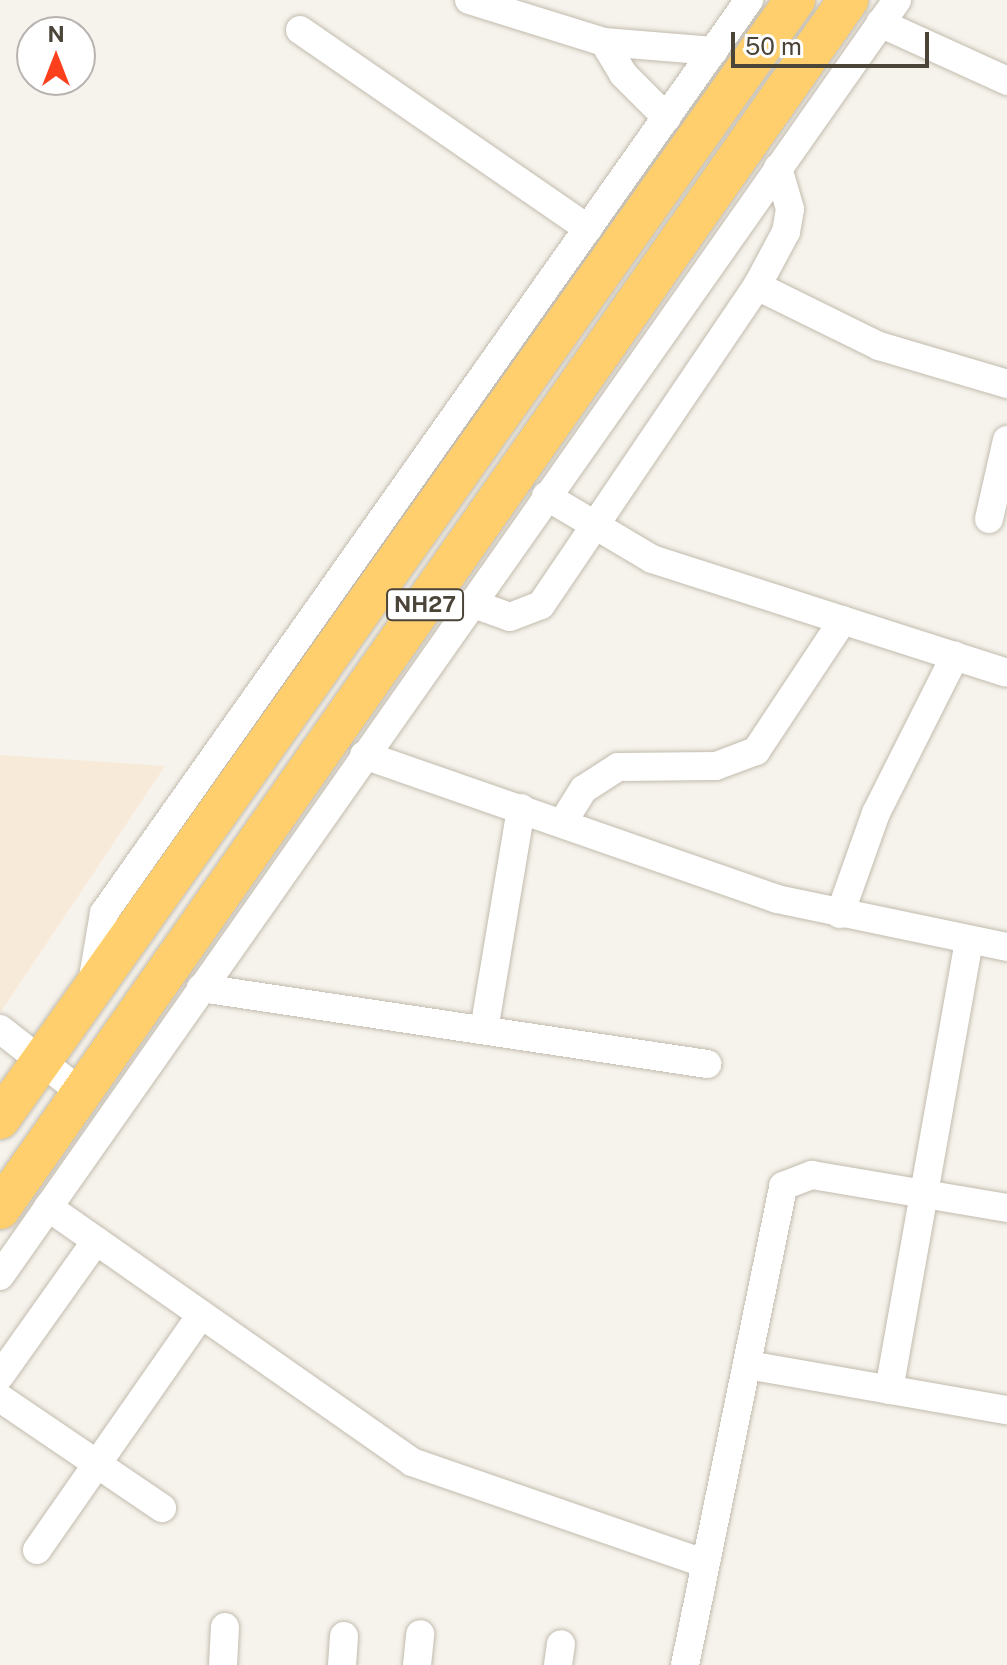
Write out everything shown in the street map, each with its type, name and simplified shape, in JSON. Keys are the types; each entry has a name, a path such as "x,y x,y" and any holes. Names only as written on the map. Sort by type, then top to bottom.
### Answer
{"highway":[{"name":"NH27","path":"3,1107 40,1063 795,0"},
{"name":"NH27","path":"0,1209 848,0"}],"street":[{"path":"469,0 604,42 650,40 714,51"},
{"path":"91,989 104,913 749,0"},
{"path":"0,1276 897,0"},
{"path":"880,23 1007,81"},
{"path":"300,30 588,229"},
{"path":"604,42 623,74 667,118"},
{"path":"471,603 527,616 594,526 757,286 786,232 790,209 778,168"},
{"path":"757,286 879,346 1007,384"},
{"path":"989,519 1007,440"},
{"path":"546,496 652,559 1005,672"},
{"path":"563,822 584,789 618,767 716,766 756,751 843,620"},
{"path":"840,914 876,813 955,656"},
{"path":"364,755 840,914 1007,947"},
{"path":"484,1030 521,808"},
{"path":"889,1390 969,940"},
{"path":"201,988 707,1064"},
{"path":"0,1029 82,1093"},
{"path":"3,1107 52,1135"},
{"path":"685,1665 783,1186 812,1175 1007,1208"},
{"path":"48,1207 412,1462 702,1572"},
{"path":"0,1376 96,1241"},
{"path":"37,1550 200,1316"},
{"path":"748,1365 1007,1410"},
{"path":"0,1398 162,1508"},
{"path":"223,1665 225,1627"},
{"path":"417,1665 420,1634"},
{"path":"342,1665 344,1636"}],"shaded area":[{"path":"0,755 165,766 0,1013"}]}
